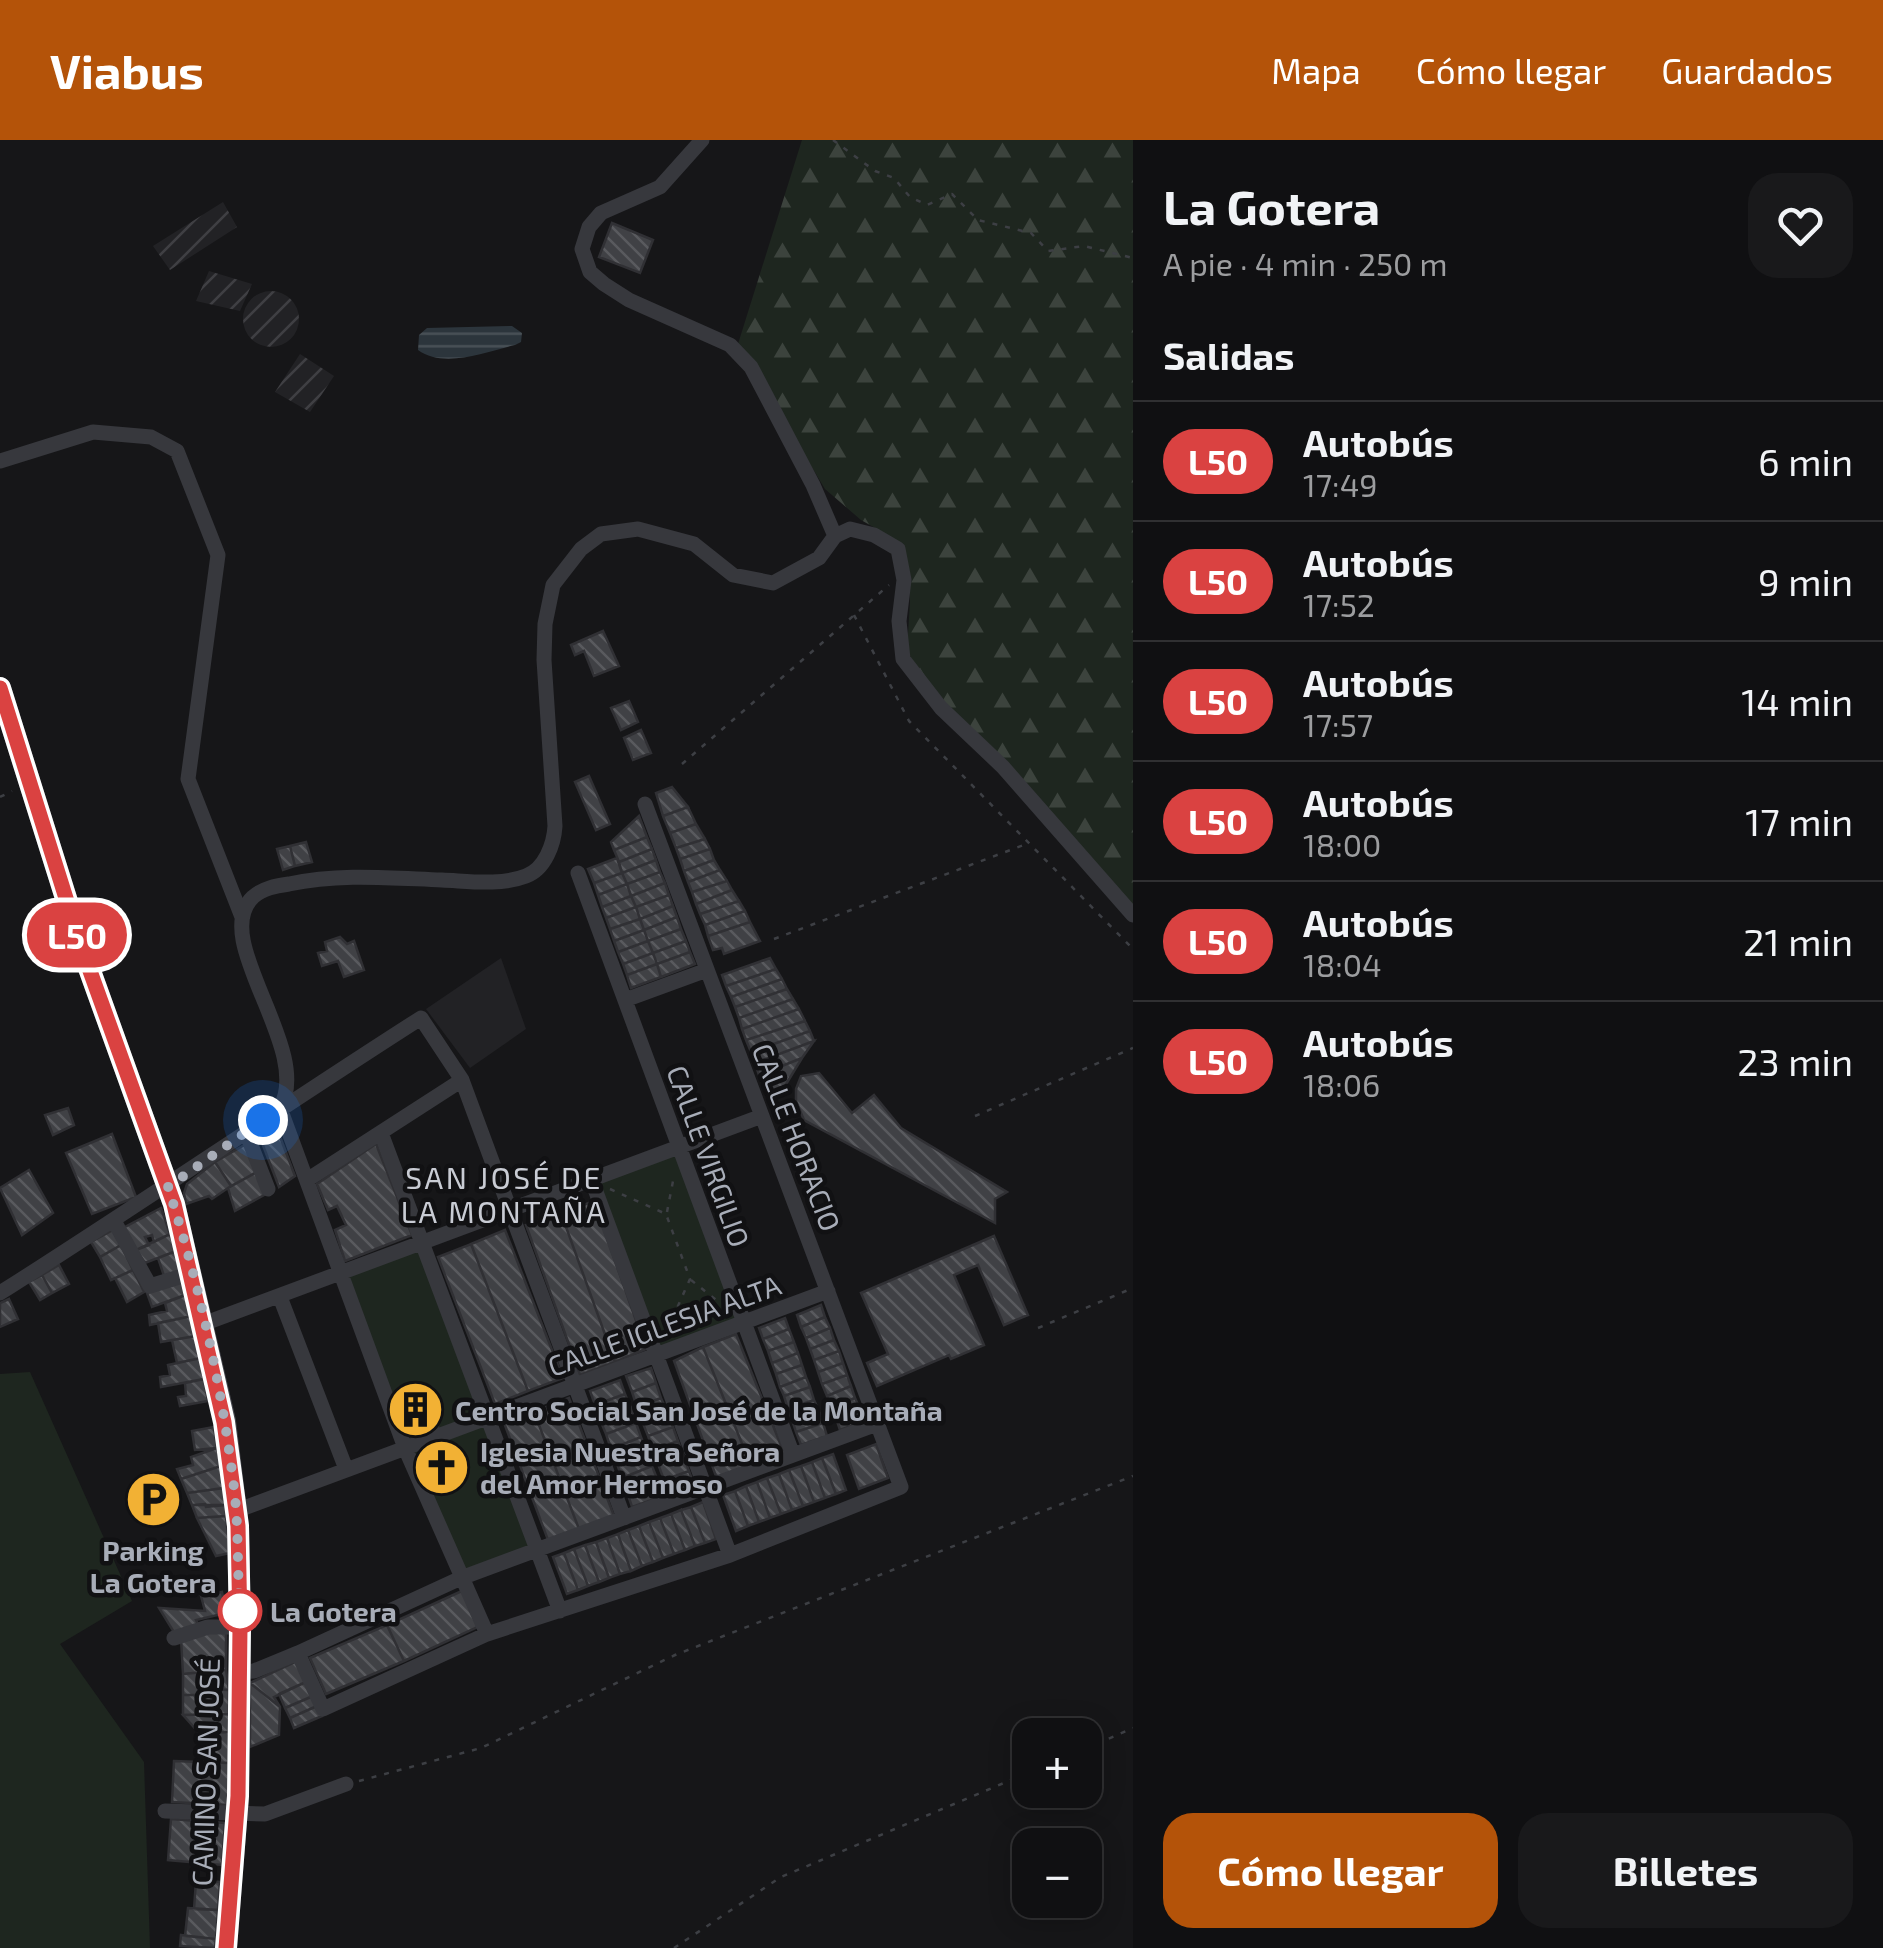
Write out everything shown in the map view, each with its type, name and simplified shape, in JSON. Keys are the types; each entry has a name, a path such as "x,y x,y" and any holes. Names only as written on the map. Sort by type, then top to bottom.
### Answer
{"main road":[{"name":"CAMINO SAN JOSÉ","path":"0,688 81,946 168,1187 192,1273 224,1422 236,1510 240,1627 237,1815 226,1948"}],"street":[{"path":"702,140 660,187 601,213 589,227 582,249 590,272 604,284 629,300 730,344 751,367 836,536"},
{"path":"0,460 92,432 150,436 176,451 218,555 188,779 242,917 245,944 278,1035 288,1073 288,1092 280,1108 405,1448 487,1634"},
{"path":"242,917 254,896 262,891 310,879 342,876 489,882 527,876 538,868 554,842 555,826 544,660 545,624 554,584 582,548 601,534 638,529 694,544 733,575 773,583 819,558 836,536 850,529 874,535 898,549 904,589 899,621 903,659 941,708 1003,768 1133,915"},
{"name":"CALLE HORACIO","path":"645,804 901,1487 730,1555"},
{"name":"CALLE VIRGILIO","path":"578,874 793,1455"},
{"path":"625,1000 707,970"},
{"path":"0,1294 422,1018 462,1080 624,1518"},
{"path":"306,1180 462,1080"},
{"path":"204,1324 762,1116"},
{"path":"246,1132 268,1189"},
{"path":"381,1133 560,1612"},
{"path":"298,1652 323,1709 487,1634 730,1555 592,1180"},
{"path":"114,1221 150,1286 192,1273"},
{"name":"CALLE IGLESIA ALTA","path":"236,1510 828,1291"},
{"path":"280,1297 346,1469"},
{"path":"240,1672 254,1671 461,1578 877,1424"},
{"path":"174,1638 208,1627 240,1627"},
{"path":"165,1811 272,1813 346,1784"}],"path":[{"path":"833,140 927,204 952,194 978,220 1031,233 1048,251 1084,246 1133,258"},
{"path":"682,764 888,585 904,589"},
{"path":"854,615 909,721 1133,949"},
{"path":"774,939 1030,842"},
{"path":"976,1116 1133,1048"},
{"path":"679,1148 666,1214 690,1280 744,1322"},
{"path":"592,1180 666,1214"},
{"path":"656,1355 690,1280"},
{"path":"1038,1328 1133,1288"},
{"path":"346,1784 481,1748 674,1655 1133,1476"},
{"path":"1102,1742 1133,1728"},
{"path":"674,1948 781,1877 1012,1780"}],"shaded area":[{"path":"223,202 237,227 170,270 153,246"},
{"path":"209,271 252,284 240,311 196,301"},
{"path":"271,291 291,299 299,319 291,339 271,347 251,339 243,319 251,299"},
{"path":"512,326 522,333 521,342 515,345 452,359 428,356 418,350 419,335 427,328"},
{"path":"300,354 334,376 310,412 275,392"},
{"path":"501,958 526,1029 470,1068 426,1009"}],"green space":[{"path":"802,140 1133,140 1133,908 919,674 907,650 909,567 891,537 861,520 825,489 738,344"},
{"path":"679,1148 744,1322 656,1355 592,1181"},
{"path":"423,1244 537,1550 461,1578 341,1275"},
{"path":"30,1372 132,1601 60,1644 144,1762 150,1948 0,1948 0,1374"}],"building":[{"path":"612,223 653,240 640,273 599,257"},
{"path":"603,631 619,666 594,676 584,651 575,655 571,645"},
{"path":"629,701 638,722 621,730 611,708"},
{"path":"641,730 651,753 633,760 624,738"},
{"path":"589,776 610,824 596,830 575,782"},
{"path":"672,787 688,807 663,816 656,793"},
{"path":"688,807 696,824 670,833 663,816"},
{"path":"639,816 647,837 614,850 611,842"},
{"path":"696,824 705,839 676,848 670,833"},
{"path":"647,837 652,849 619,862 614,850"},
{"path":"705,839 710,849 680,859 676,848"},
{"path":"306,842 312,862 295,866 290,846"},
{"path":"290,846 295,866 283,870 277,849"},
{"path":"652,849 656,860 622,873 619,862"},
{"path":"710,849 714,860 684,871 680,859"},
{"path":"617,858 622,873 594,883 588,869"},
{"path":"656,860 660,872 627,884 622,873"},
{"path":"714,860 720,870 688,882 684,871"},
{"path":"720,870 727,881 692,892 688,882"},
{"path":"660,872 665,883 631,896 627,884"},
{"path":"622,873 627,884 598,895 594,883"},
{"path":"727,881 732,890 696,904 692,892"},
{"path":"665,883 669,895 636,907 631,896"},
{"path":"627,884 631,896 602,907 598,895"},
{"path":"732,890 739,901 700,914 696,904"},
{"path":"669,895 673,906 640,919 636,907"},
{"path":"631,896 636,907 606,918 602,907"},
{"path":"739,901 745,911 705,925 700,914"},
{"path":"673,906 677,917 644,930 640,919"},
{"path":"636,907 640,919 610,929 606,918"},
{"path":"745,911 750,922 708,936 705,925"},
{"path":"677,917 681,929 648,941 644,930"},
{"path":"640,919 644,930 614,941 610,929"},
{"path":"750,922 760,941 724,954 722,948 713,950 708,936"},
{"path":"681,929 686,941 653,953 648,941"},
{"path":"644,930 648,941 618,952 614,941"},
{"path":"340,937 347,944 354,941 364,970 344,977 338,961 322,966 318,953 327,951 325,942"},
{"path":"648,941 653,953 623,964 618,952"},
{"path":"686,941 690,952 657,964 653,953"},
{"path":"690,952 695,964 661,977 657,964"},
{"path":"653,953 657,964 627,975 623,964"},
{"path":"770,958 776,969 726,986 722,975"},
{"path":"657,964 661,977 631,988 627,975"},
{"path":"776,969 782,979 731,997 726,986"},
{"path":"782,979 787,989 735,1007 731,997"},
{"path":"787,989 793,999 739,1018 735,1007"},
{"path":"793,999 799,1009 742,1029 739,1018"},
{"path":"799,1009 805,1021 746,1040 742,1029"},
{"path":"805,1021 810,1031 751,1052 746,1040"},
{"path":"810,1031 814,1041 755,1063 751,1052"},
{"path":"814,1041 802,1058 759,1075 755,1063"},
{"path":"802,1058 785,1086 766,1093 759,1075"},
{"path":"819,1073 852,1113 874,1095 901,1128 1007,1192 995,1199 995,1223 804,1120 796,1089 801,1076"},
{"path":"68,1108 74,1125 53,1135 45,1115"},
{"path":"268,1129 279,1134 295,1176 279,1187 259,1135"},
{"path":"112,1134 136,1197 92,1214 66,1153"},
{"path":"246,1144 257,1172 231,1186 215,1162"},
{"path":"376,1144 412,1235 345,1261 335,1230 346,1225 337,1206 328,1210 317,1184"},
{"path":"215,1162 231,1186 212,1199 209,1196 186,1204 187,1184"},
{"path":"29,1170 53,1213 22,1235 0,1188"},
{"path":"257,1172 266,1194 235,1211 228,1188"},
{"path":"594,1201 646,1349 615,1362 561,1213"},
{"path":"161,1208 170,1234 154,1242 152,1235 145,1237 149,1245 136,1250 123,1228"},
{"path":"561,1213 615,1362 580,1375 526,1225"},
{"path":"113,1230 121,1245 100,1257 91,1242"},
{"path":"505,1230 563,1378 528,1391 471,1244"},
{"path":"170,1234 176,1251 145,1263 136,1250"},
{"path":"994,1236 1028,1315 1004,1325 978,1265 954,1275 984,1345 951,1359 949,1355 877,1386 867,1363 888,1354 861,1293"},
{"path":"471,1244 528,1391 495,1404 438,1257"},
{"path":"121,1245 133,1270 111,1280 100,1257"},
{"path":"176,1251 182,1270 164,1276 158,1258"},
{"path":"59,1265 69,1284 52,1293 42,1275"},
{"path":"133,1270 144,1292 127,1302 115,1278"},
{"path":"42,1275 52,1293 40,1300 29,1282"},
{"path":"184,1280 188,1294 152,1307 147,1293"},
{"path":"188,1294 192,1316 150,1325 149,1315 167,1311 165,1303"},
{"path":"9,1299 18,1319 0,1327 0,1303"},
{"path":"821,1305 825,1317 801,1327 797,1315"},
{"path":"192,1316 196,1336 161,1342 158,1323"},
{"path":"825,1317 830,1328 806,1338 801,1327"},
{"path":"785,1318 789,1329 763,1339 759,1328"},
{"path":"830,1328 834,1340 810,1349 806,1338"},
{"path":"789,1329 794,1342 768,1351 763,1339"},
{"path":"736,1334 784,1453 751,1466 703,1347"},
{"path":"196,1336 201,1358 177,1363 172,1340"},
{"path":"834,1340 839,1351 814,1360 810,1349"},
{"path":"794,1342 798,1353 772,1363 768,1351"},
{"path":"703,1347 751,1466 717,1479 674,1361"},
{"path":"839,1351 843,1363 818,1372 814,1360"},
{"path":"798,1353 802,1365 776,1374 772,1363"},
{"path":"201,1358 204,1379 161,1387 160,1377 170,1375 168,1365"},
{"path":"843,1363 847,1375 822,1384 818,1372"},
{"path":"802,1365 806,1377 780,1387 776,1374"},
{"path":"651,1368 656,1383 632,1392 626,1376"},
{"path":"847,1375 851,1386 827,1396 822,1384"},
{"path":"806,1377 810,1387 784,1396 780,1387"},
{"path":"204,1379 208,1401 180,1406 178,1397 186,1396 185,1383"},
{"path":"620,1380 625,1394 595,1405 590,1391"},
{"path":"656,1383 661,1398 637,1407 632,1392"},
{"name":"Centro Social San José de la Montaña","path":"421,1384 438,1427 411,1437 395,1394"},
{"path":"851,1386 855,1398 831,1407 827,1396"},
{"path":"810,1387 814,1400 788,1409 784,1396"},
{"path":"625,1394 631,1408 600,1420 595,1405"},
{"path":"569,1398 614,1516 579,1529 534,1412"},
{"path":"661,1398 667,1412 642,1421 637,1407"},
{"path":"855,1398 860,1409 836,1418 831,1407"},
{"path":"814,1400 819,1411 792,1420 788,1409"},
{"path":"631,1408 636,1423 606,1434 600,1420"},
{"path":"860,1409 864,1421 840,1430 836,1418"},
{"path":"819,1411 823,1423 796,1432 792,1420"},
{"path":"534,1412 579,1529 548,1540 503,1420"},
{"path":"667,1412 673,1427 648,1436 642,1421"},
{"path":"636,1423 641,1437 611,1449 606,1434"},
{"path":"823,1423 827,1436 801,1445 796,1432"},
{"path":"214,1427 217,1448 195,1450 192,1431"},
{"path":"673,1427 678,1441 653,1450 648,1436"},
{"path":"641,1437 647,1452 617,1464 611,1449"},
{"path":"678,1441 683,1455 658,1464 653,1450"},
{"path":"876,1444 888,1478 859,1489 847,1455"},
{"name":"Iglesia Nuestra Señora del Amor Hermoso","path":"446,1445 457,1480 437,1487 423,1453"},
{"path":"217,1448 221,1466 181,1479 177,1469 193,1465 191,1457"},
{"path":"647,1452 652,1466 622,1478 617,1464"},
{"path":"833,1454 846,1490 836,1494 822,1458"},
{"path":"683,1455 689,1471 664,1480 658,1464"},
{"path":"822,1458 836,1494 825,1498 812,1462"},
{"path":"812,1462 825,1498 814,1502 801,1466"},
{"path":"221,1466 224,1488 187,1493 181,1479"},
{"path":"652,1466 658,1481 627,1492 622,1478"},
{"path":"801,1466 814,1502 803,1506 789,1470"},
{"path":"789,1470 803,1506 792,1510 779,1474"},
{"path":"689,1471 694,1485 669,1494 664,1480"},
{"path":"779,1474 792,1510 781,1514 767,1478"},
{"path":"767,1478 781,1514 770,1518 757,1482"},
{"path":"658,1481 663,1496 632,1507 627,1492"},
{"path":"757,1482 770,1518 759,1522 746,1486"},
{"path":"746,1486 759,1522 748,1526 735,1491"},
{"path":"224,1488 226,1505 192,1505 187,1493"},
{"path":"735,1491 748,1526 736,1531 723,1495"},
{"path":"703,1502 716,1539 705,1543 691,1507"},
{"path":"192,1505 226,1505 226,1516 197,1518"},
{"path":"691,1507 705,1543 695,1546 681,1510"},
{"path":"681,1510 695,1546 685,1550 671,1514"},
{"path":"671,1514 685,1550 674,1554 660,1518"},
{"path":"226,1516 230,1553 216,1556 197,1518"},
{"path":"660,1518 674,1554 663,1558 649,1522"},
{"path":"649,1522 663,1558 653,1562 639,1526"},
{"path":"639,1526 653,1562 642,1566 628,1530"},
{"path":"628,1530 642,1566 631,1571 618,1534"},
{"path":"618,1534 631,1571 620,1574 607,1538"},
{"path":"607,1538 620,1574 609,1578 596,1542"},
{"path":"596,1542 609,1578 599,1582 585,1545"},
{"path":"585,1545 599,1582 588,1586 574,1549"},
{"path":"574,1549 588,1586 578,1590 564,1553"},
{"path":"564,1553 578,1590 567,1594 553,1557"},
{"path":"464,1590 480,1626 404,1661 387,1625"},
{"path":"222,1592 226,1613 196,1620 198,1624 175,1634 159,1608 205,1611 201,1596"},
{"path":"387,1625 404,1661 326,1694 310,1658"},
{"path":"203,1632 226,1633 226,1670 183,1674 181,1639"},
{"path":"297,1661 306,1682 274,1697 280,1707 250,1683"},
{"path":"226,1670 229,1690 205,1689 205,1695 183,1695 183,1674"},
{"path":"306,1682 313,1696 285,1708 279,1694"},
{"path":"250,1683 280,1707 279,1735 250,1747"},
{"path":"205,1689 229,1690 229,1714 183,1715 183,1695 205,1695"},
{"path":"313,1696 317,1706 290,1718 285,1708"},
{"path":"317,1706 322,1716 294,1728 290,1718"},
{"path":"229,1714 230,1732 199,1733 183,1715"},
{"path":"230,1732 229,1763 205,1762 205,1741 199,1733"},
{"path":"174,1761 229,1763 228,1805 172,1802"},
{"path":"171,1819 225,1823 222,1865 168,1860"},
{"path":"196,1881 220,1882 218,1910 194,1909"},
{"path":"188,1908 218,1910 216,1939 185,1936"},
{"path":"181,1935 216,1939 215,1948 180,1946"}],"bus line":[{"name":"L50","path":"0,688 81,946 174,1204 224,1422 238,1526 240,1627 238,1796 226,1948"}],"place":[{"name":"Centro Social San José de la Montaña","path":"416,1410"},
{"name":"Iglesia Nuestra Señora del Amor Hermoso","path":"441,1467"},
{"name":"Parking La Gotera","path":"153,1499"},
{"name":"La Gotera","path":"240,1611"}],"district":[{"name":"SAN JOSÉ DE LA MONTAÑA","path":"504,1194"}],"route":[{"path":"240,1611 238,1526 224,1422 192,1273 168,1187 263,1120"}]}
